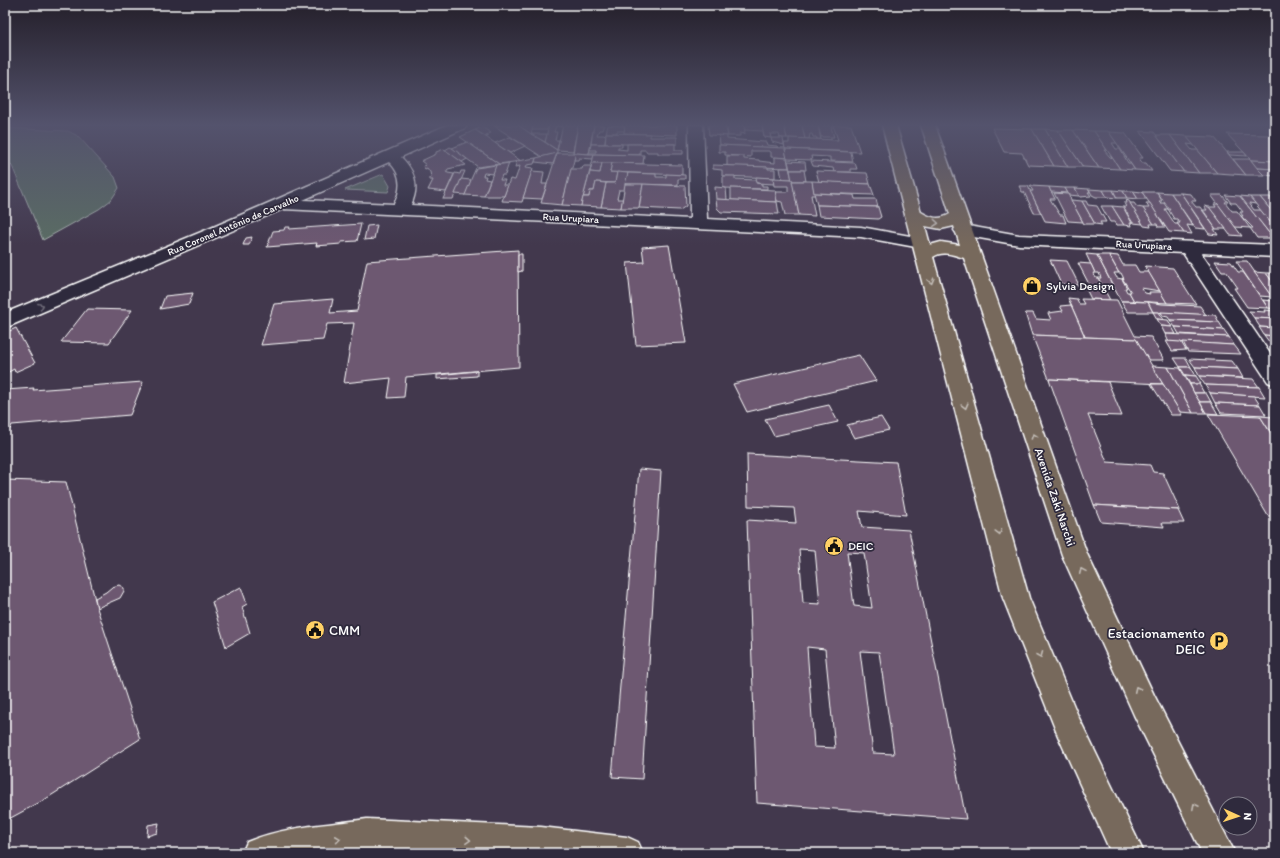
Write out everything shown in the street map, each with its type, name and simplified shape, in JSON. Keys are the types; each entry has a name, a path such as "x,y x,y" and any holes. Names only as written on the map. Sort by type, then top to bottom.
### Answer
{"main road":[{"path":"899,165 1016,598 1068,726 1128,853"},
{"name":"Avenida Zaki Narchi","path":"942,165 1075,555 1211,849"},
{"path":"924,221 938,224 951,222 966,236 942,247 930,250 918,235 924,221"},
{"path":"258,853 291,846 366,835 542,843 627,853"}],"street":[{"name":"Rua Coronel Antônio de Carvalho","path":"5,321 369,165"},
{"path":"400,210 407,198 409,185 407,174 401,165"},
{"path":"697,165 699,224"},
{"name":"Rua Urupiara","path":"281,204 918,235"},
{"name":"Rua Urupiara","path":"966,236 1275,252"},
{"path":"1188,247 1275,378"}],"green space":[{"path":"11,165 104,165 115,177 119,188 111,200 99,209 43,240"},
{"path":"383,174 390,186 388,192 345,190"}],"building":[{"path":"466,165 448,169 446,172 454,174 446,192 428,190 433,180 429,180 431,177 430,172 423,166"},
{"path":"475,165 492,165 478,167"},
{"path":"496,165 508,165 505,175 502,175 500,180 505,180 503,185 508,185 504,196 484,196"},
{"path":"496,165 493,174 484,173 483,176 486,176 485,179 490,180 484,196 464,195 476,168"},
{"path":"516,165 527,165 526,167 533,168 522,202 502,201 510,179 515,180 520,166 515,167"},
{"path":"553,165 573,165 562,205 541,203"},
{"path":"592,165 602,165 600,173 590,172"},
{"path":"602,165 612,165 610,172 617,172 615,183 596,182 594,191 590,191 589,197 583,197 590,172 600,173"},
{"path":"612,165 682,165 682,175 610,172"},
{"path":"713,165 768,167 768,169 775,169 775,178 722,176 722,170 713,169"},
{"path":"788,165 789,168 727,166"},
{"path":"789,165 805,165 806,170 790,170"},
{"path":"856,165 857,169 850,169 850,172 834,172 833,168 813,166"},
{"path":"1029,165 1053,165 1054,166"},
{"path":"1067,165 1068,167 1054,166"},
{"path":"1067,165 1082,165 1083,167 1068,167"},
{"path":"1082,165 1097,165 1099,168 1083,167"},
{"path":"1097,165 1117,165 1120,169 1099,168"},
{"path":"1117,165 1131,165 1135,170 1120,169"},
{"path":"1132,165 1148,165 1152,171 1135,170"},
{"path":"1166,165 1179,165 1184,172 1170,171"},
{"path":"1179,165 1193,165 1199,173 1184,172"},
{"path":"1193,165 1210,165 1217,173 1199,173"},
{"path":"1210,165 1238,165 1246,175 1217,173"},
{"path":"1238,165 1255,165 1264,175 1246,175"},
{"path":"1255,165 1275,165 1275,169 1257,168"},
{"path":"583,166 591,166 581,206 562,205 571,169 582,169"},
{"path":"780,168 789,168 792,179 782,179"},
{"path":"1257,168 1275,169 1275,176 1264,175"},
{"path":"790,170 804,170 806,181 792,181"},
{"path":"461,171 465,171 453,199 443,199 455,173 460,174"},
{"path":"532,171 544,172 542,184 547,184 542,199 523,198"},
{"path":"816,171 867,173 870,184 819,182"},
{"path":"617,172 628,173 625,190 619,190 617,199 623,199 621,208 601,207 606,183 615,183"},
{"path":"628,173 656,174 656,177 666,177 666,174 685,175 685,179 678,179 678,185 625,184"},
{"path":"723,176 735,176 735,179 756,180 756,183 762,184 762,186 767,186 767,189 723,188"},
{"path":"756,177 773,178 774,184 757,183"},
{"path":"773,178 792,179 799,215 785,215 782,202 777,201 775,192 788,192 788,186 774,186"},
{"path":"461,179 471,180 465,195 455,194"},
{"path":"792,181 812,181 815,195 811,195 815,216 799,215"},
{"path":"812,181 870,184 874,195 814,193"},
{"path":"596,182 606,183 601,207 581,206 583,197 589,197 590,191 594,191"},
{"path":"625,184 643,184 639,208 621,208"},
{"path":"643,184 685,186 686,206 680,210 639,208"},
{"path":"1019,186 1028,186 1041,213 1034,213 1024,192 1022,192"},
{"path":"1030,186 1049,187 1055,199 1050,199 1060,215 1063,215 1066,223 1045,221 1030,191 1033,191"},
{"path":"715,187 726,188 727,200 716,199"},
{"path":"1049,187 1065,188 1068,193 1051,192"},
{"path":"731,188 775,190 777,202 731,200"},
{"path":"1065,188 1075,188 1079,196 1069,195"},
{"path":"1075,188 1089,189 1090,192 1088,192 1091,196 1080,197"},
{"path":"1089,189 1103,190 1107,197 1096,197 1092,195"},
{"path":"1103,190 1113,190 1117,198 1107,197"},
{"path":"1113,190 1123,191 1127,198 1117,198"},
{"path":"1123,191 1133,191 1138,199 1127,198"},
{"path":"1133,191 1142,192 1147,199 1138,199"},
{"path":"1142,192 1157,192 1162,201 1159,201 1164,203 1168,209 1165,209 1175,224 1178,224 1184,233 1169,232"},
{"path":"1157,192 1171,193 1193,226 1187,225 1192,234 1184,233 1177,223 1180,223 1177,219 1174,219 1168,209 1170,209"},
{"path":"814,193 854,195 855,199 876,199 878,207 817,205"},
{"path":"1054,193 1068,194 1083,222 1068,221"},
{"path":"1171,193 1181,193 1205,229 1195,228"},
{"path":"1181,193 1191,194 1196,201 1191,201 1196,207 1200,207 1216,229 1214,229 1218,235 1209,234"},
{"path":"1211,195 1222,195 1228,202 1225,202 1232,211 1237,211 1250,228 1235,227"},
{"path":"1225,195 1240,196 1273,238 1257,238 1250,228 1253,228 1241,216 1243,216 1240,212 1243,212 1236,203 1231,203"},
{"path":"1240,196 1250,197 1256,204 1249,203 1254,210 1261,210 1275,228 1275,238 1273,238"},
{"path":"1250,197 1260,197 1275,215 1275,228"},
{"path":"1260,197 1270,197 1275,204 1275,207 1272,206 1275,208 1275,215"},
{"path":"716,199 777,202 779,214 721,212 717,208"},
{"path":"1071,200 1082,201 1095,224 1084,224"},
{"path":"1126,200 1129,201 1143,224 1133,223 1123,207 1126,207 1124,203 1127,203"},
{"path":"1082,201 1086,201 1088,205 1097,206 1106,222 1100,222 1102,225 1095,224"},
{"path":"1130,203 1134,203 1137,207 1143,208 1154,224 1150,224 1151,227 1144,226"},
{"path":"1146,203 1150,203 1165,227 1158,227 1157,224 1154,224 1143,208 1149,208"},
{"path":"1214,204 1218,204 1242,236 1230,235 1209,207 1216,207"},
{"path":"817,205 878,207 881,217 878,219 819,216"},
{"path":"1101,206 1112,206 1124,225 1117,225 1115,222 1110,222"},
{"path":"1112,206 1123,207 1132,223 1130,223 1131,226 1124,225"},
{"path":"1204,206 1209,207 1226,229 1216,229 1203,210 1207,210"},
{"path":"361,224 357,241 316,246 317,243 267,247 273,231 284,230 285,227 290,227 289,229"},
{"path":"377,225 374,239 364,240 367,226"},
{"path":"252,237 249,245 243,245 246,238"},
{"path":"669,245 686,343 636,345 627,263 644,262 642,247"},
{"path":"518,250 519,367 406,377 404,397 388,398 391,378 344,383 354,323 327,324 323,340 261,345 274,304 333,299 330,313 357,311 367,261"},
{"path":"518,254 522,254 522,271 518,272"},
{"path":"1086,254 1097,255 1115,290 1104,289 1098,278 1101,278 1099,273 1095,273"},
{"path":"1097,255 1109,255 1119,273 1114,273 1117,278 1122,279 1127,288 1125,288 1127,292 1129,292 1134,301 1121,301"},
{"path":"1109,255 1118,256 1123,265 1135,265 1139,272 1149,272 1160,291 1141,288 1145,293 1150,294 1149,292 1161,292 1167,303 1134,301 1121,273 1119,273"},
{"path":"1050,260 1067,261 1079,285 1061,284"},
{"path":"1215,261 1231,262 1238,272 1243,272 1268,308 1247,307 1234,288 1238,288 1226,271 1222,271"},
{"path":"1236,261 1247,261 1272,297 1260,296"},
{"path":"1078,263 1091,264 1095,273 1093,273 1096,278 1098,278 1110,300 1091,299 1085,287 1091,288"},
{"path":"1145,266 1173,268 1196,304 1167,303"},
{"path":"1254,272 1266,273 1275,285 1275,297 1272,297"},
{"path":"1266,273 1275,273 1275,285"},
{"path":"193,293 189,304 160,309 165,296"},
{"path":"1068,298 1077,299 1079,304 1084,304 1081,299 1117,300 1135,336 1151,337 1164,360 1148,360 1136,339 1085,337"},
{"path":"1263,300 1274,301 1275,309 1268,308"},
{"path":"1121,301 1148,302 1153,312 1128,312"},
{"path":"1148,302 1200,306 1206,315 1153,312"},
{"path":"1071,305 1085,337 1032,335 1025,313 1033,313 1036,319 1051,320 1048,313 1063,311 1060,306"},
{"path":"87,309 132,310 109,343 61,342"},
{"path":"1264,310 1275,311 1275,319 1254,318 1249,311 1265,312"},
{"path":"1153,312 1159,312 1164,320 1157,319"},
{"path":"1161,312 1215,315 1219,322 1170,320 1168,317 1163,316"},
{"path":"1254,318 1275,319 1275,328 1260,327"},
{"path":"1157,319 1168,320 1172,327 1161,326"},
{"path":"1170,320 1219,322 1224,330 1175,327"},
{"path":"1161,326 1172,327 1176,334 1165,334"},
{"path":"1175,327 1224,330 1229,337 1179,334"},
{"path":"1259,327 1275,328 1275,336 1264,335"},
{"path":"16,328 35,363 15,372 14,369 5,374 5,333"},
{"path":"1165,334 1229,337 1234,345 1169,342"},
{"path":"1032,335 1136,339 1163,384 1049,379"},
{"path":"1264,335 1275,336 1275,343 1270,343"},
{"path":"1166,341 1181,342 1186,350 1172,351"},
{"path":"1183,342 1234,345 1241,354 1188,352"},
{"path":"859,355 876,381 747,412 733,384"},
{"path":"1174,358 1186,358 1191,367 1180,367"},
{"path":"1189,359 1232,361 1238,369 1195,367"},
{"path":"1152,366 1168,367 1193,413 1180,412"},
{"path":"1168,367 1180,368 1206,413 1193,413"},
{"path":"1180,367 1191,367 1196,376 1185,375"},
{"path":"1195,367 1238,369 1243,378 1199,376"},
{"path":"477,371 477,376 437,379 437,375"},
{"path":"1185,375 1196,376 1201,384 1190,384"},
{"path":"1199,376 1253,379 1259,387 1205,385"},
{"path":"1049,379 1108,382 1122,416 1088,415 1107,462 1150,465 1153,472 1163,473 1180,510 1094,505"},
{"path":"143,382 130,415 12,425 10,429 5,429 5,390 34,388 33,390"},
{"path":"1151,384 1163,384 1182,415 1171,415"},
{"path":"1190,384 1199,384 1204,393 1194,393"},
{"path":"1205,385 1259,387 1265,397 1210,393"},
{"path":"1194,393 1206,393 1211,402 1200,402"},
{"path":"1210,393 1254,396 1260,405 1215,403"},
{"path":"1200,402 1211,402 1218,414 1206,413"},
{"path":"1215,403 1260,405 1266,415 1221,413"},
{"path":"829,405 838,422 774,436 765,419"},
{"path":"1208,414 1260,416 1275,440 1275,516 1268,516"},
{"path":"1260,416 1273,417 1275,420 1275,430 1269,430"},
{"path":"881,417 889,430 854,438 847,425"},
{"path":"747,454 896,462 906,515 859,511 862,527 909,530 966,819 757,803 747,520 796,523 794,508 748,506","holes":["799,549 815,550 820,604 803,603","847,552 864,553 872,608 854,606","807,647 825,649 835,748 814,747","860,651 879,652 894,754 873,753"]},
{"path":"639,469 661,471 642,779 612,777"},
{"path":"5,480 66,482 97,608 140,739 44,800 5,821"},
{"path":"1094,505 1178,510 1184,523 1162,523 1164,527 1101,522"},
{"path":"119,585 124,588 120,598 97,608 95,598 112,587"},
{"path":"241,587 247,604 242,607 250,633 226,647 212,602"},
{"path":"159,823 157,833 147,836 148,825"}],"place":[{"name":"Sylvia Design","path":"1032,286"},
{"name":"DEIC","path":"834,546"},
{"name":"CMM","path":"315,630"},
{"name":"Estacionamento DEIC","path":"1219,641"}]}
